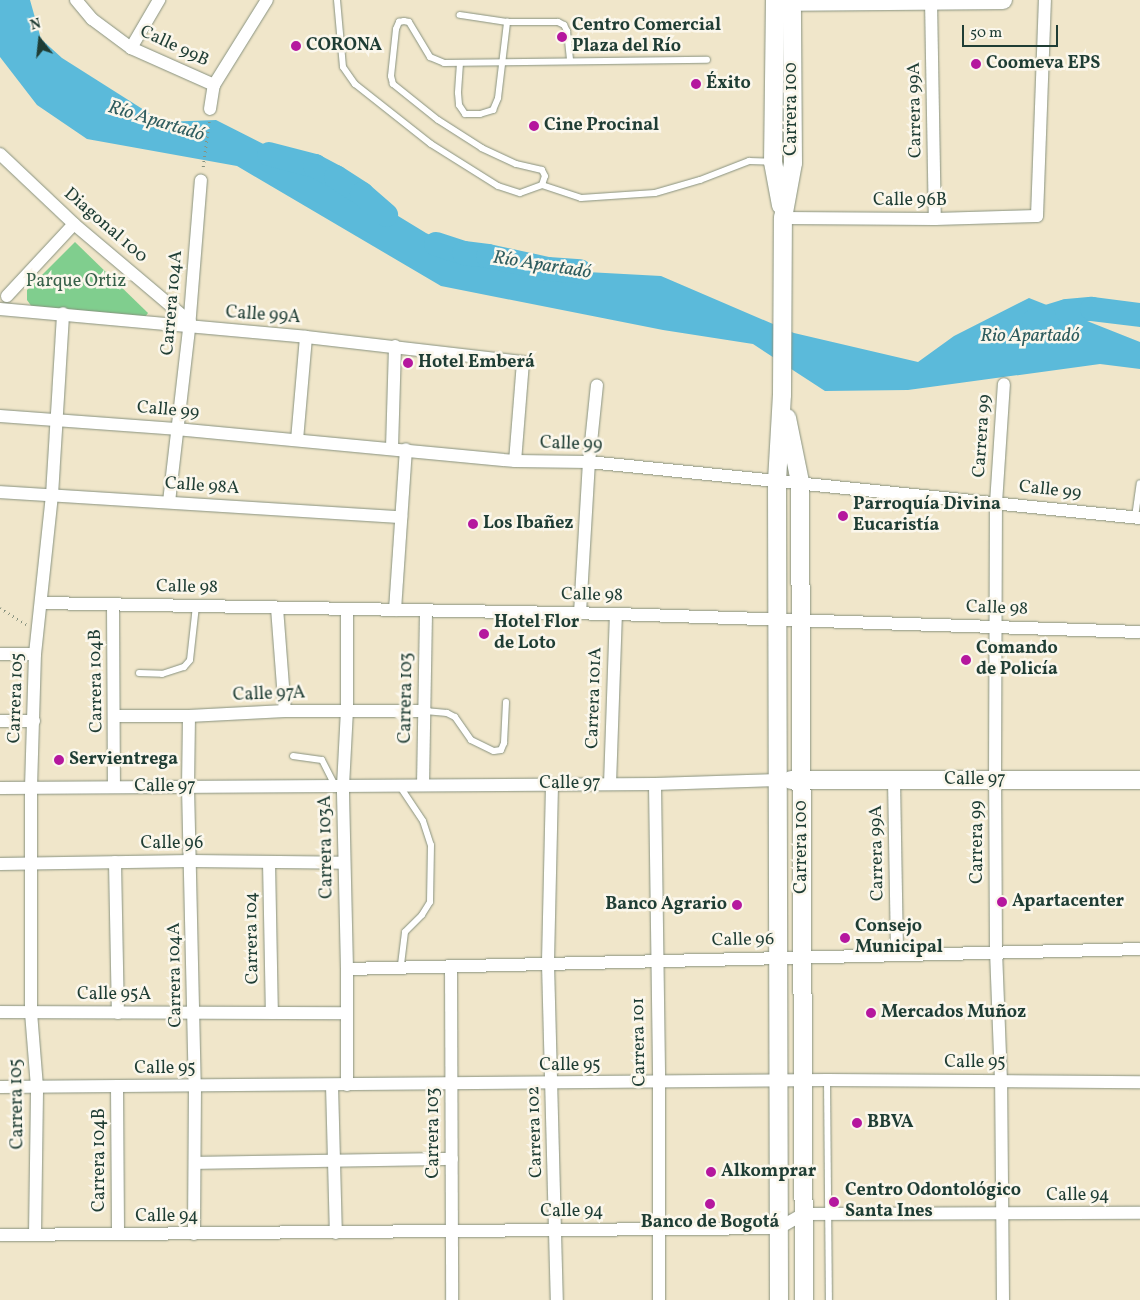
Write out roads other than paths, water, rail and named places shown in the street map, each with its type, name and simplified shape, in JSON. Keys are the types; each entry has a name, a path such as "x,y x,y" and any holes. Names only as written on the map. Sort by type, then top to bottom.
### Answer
{"main road":[{"path":"784,1 1003,0"},
{"name":"Carrera 100","path":"783,218 773,162 784,1"},
{"name":"Carrera 100","path":"779,1300 778,481 782,395 783,218 792,163 784,1"},
{"name":"Carrera 100","path":"782,395 800,482 804,1300"},
{"name":"Calle 97","path":"778,780 1140,780"}],"street":[{"name":"Calle 99B","path":"76,0 92,19 131,48 214,85"},
{"path":"131,48 159,0"},
{"path":"210,109 214,85 267,0"},
{"name":"Calle 96B","path":"783,218 935,219 1037,216 1045,0"},
{"name":"Carrera 99A","path":"931,1 935,219"},
{"name":"Diagonal 100","path":"0,154 74,224 190,325"},
{"name":"Carrera 104A","path":"169,502 176,429 190,325 201,175"},
{"path":"22,310 4,292 74,224"},
{"name":"Calle 99A","path":"0,309 190,325 396,346 523,362 515,461"},
{"name":"Carrera 105","path":"35,1235 37,1087 31,1012 31,788 35,654 42,603 52,496 63,313"},
{"path":"297,440 306,337"},
{"path":"392,448 396,346"},
{"name":"Carrera 99","path":"1003,1300 1001,1081 996,952 995,780 996,502 1004,384"},
{"path":"580,613 589,462 597,385"},
{"name":"Calle 99","path":"0,416 406,449 515,461 589,462 1138,517"},
{"path":"396,610 406,449"},
{"name":"Calle 98A","path":"0,492 401,517"},
{"name":"Calle 98","path":"42,603 580,613 1140,632"},
{"name":"Carrera 104B","path":"113,604 114,787"},
{"path":"277,608 285,711"},
{"name":"Carrera 103A","path":"347,609 347,710 339,786 344,863 347,969 347,1085"},
{"name":"Carrera 103","path":"423,785 426,611"},
{"name":"Carrera 101A","path":"610,784 616,614"},
{"path":"0,654 35,654"},
{"name":"Calle 97A","path":"115,716 189,716 285,711 425,711"},
{"name":"Carrera 104A","path":"189,716 188,787 195,1086 194,1234"},
{"path":"0,721 34,721"},
{"name":"Calle 97","path":"0,788 655,784 778,780"},
{"name":"Carrera 99A","path":"894,780 898,955"},
{"name":"Carrera 102","path":"552,784 548,964 557,1300"},
{"name":"Carrera 101","path":"655,784 659,1083 659,1300"},
{"name":"Calle 96","path":"0,864 191,861 344,863"},
{"path":"115,862 118,1012"},
{"name":"Carrera 104","path":"269,862 272,1013"},
{"name":"Calle 96","path":"347,969 1140,949"},
{"name":"Carrera 103","path":"451,966 452,1300"},
{"name":"Calle 95A","path":"0,1012 347,1012"},
{"name":"Calle 95","path":"0,1087 778,1082 827,1080 1140,1082"},
{"path":"332,1085 336,1233"},
{"name":"Carrera 104B","path":"117,1086 118,1234"},
{"path":"195,1163 452,1159"},
{"name":"Calle 94","path":"0,1235 779,1228 804,1214 1140,1213"}],"lane":[{"path":"338,0 343,67 354,84 431,144 498,186 520,193 542,185 581,198 655,193 700,180 749,161 773,162"},
{"path":"460,15 507,22 558,22 564,25 567,31 570,60"},
{"path":"542,185 544,176 542,170 516,164 482,148 438,120 392,84 391,76 399,22 404,20 409,22 430,57 444,64 503,61 707,60"},
{"path":"460,63 459,105 466,114 480,114 493,110 498,98 507,22"},
{"path":"1138,517 1140,484"},
{"path":"139,673 162,674 184,667 190,660 196,606"},
{"path":"425,711 447,714 455,718 471,740 494,751 501,750 504,743 506,702"},
{"path":"293,756 322,760 339,786"},
{"path":"399,785 422,821 431,845 430,902 422,915 405,932 402,967"},
{"path":"827,1080 829,1300"}],"water":[{"name":"Rio Apartadó","path":"0,0 30,0 41,39 62,58 163,122 216,120 362,194 426,233 496,267 661,276 794,333 918,362 954,336 1029,298 1140,342 1140,369 1100,364 908,390 825,391 753,344 663,330 441,286 237,166 87,139 37,105 0,57"}],"waterway":[{"name":"Río Apartadó","path":"269,154 315,166 362,194 386,215"},
{"name":"Río Apartadó","path":"436,244 464,253 488,256 548,269 580,271"},
{"name":"Río Apartadó","path":"1034,321 1067,311 1092,309 1140,315"}],"place":[{"name":"Centro Comercial Plaza del Río","path":"562,37"},
{"name":"CORONA","path":"296,46"},
{"name":"Coomeva EPS","path":"976,64"},
{"name":"Éxito","path":"696,84"},
{"name":"Cine Procinal","path":"534,126"},
{"name":"Hotel Emberá","path":"408,363"},
{"name":"Parroquía Divina Eucaristía","path":"843,516"},
{"name":"Los Ibañez","path":"473,524"},
{"name":"Hotel Flor de Loto","path":"484,634"},
{"name":"Comando de Policía","path":"966,660"},
{"name":"Servientrega","path":"59,760"},
{"name":"Apartacenter","path":"1002,902"},
{"name":"Banco Agrario","path":"737,905"},
{"name":"Consejo Municipal","path":"845,938"},
{"name":"Mercados Muñoz","path":"871,1013"},
{"name":"BBVA","path":"857,1123"},
{"name":"Alkomprar","path":"711,1172"},
{"name":"Centro Odontológico Santa Ines","path":"834,1202"},
{"name":"Banco de Bogotá","path":"710,1204"}],"park label":[{"name":"Parque Ortiz","path":"76,282"}]}
